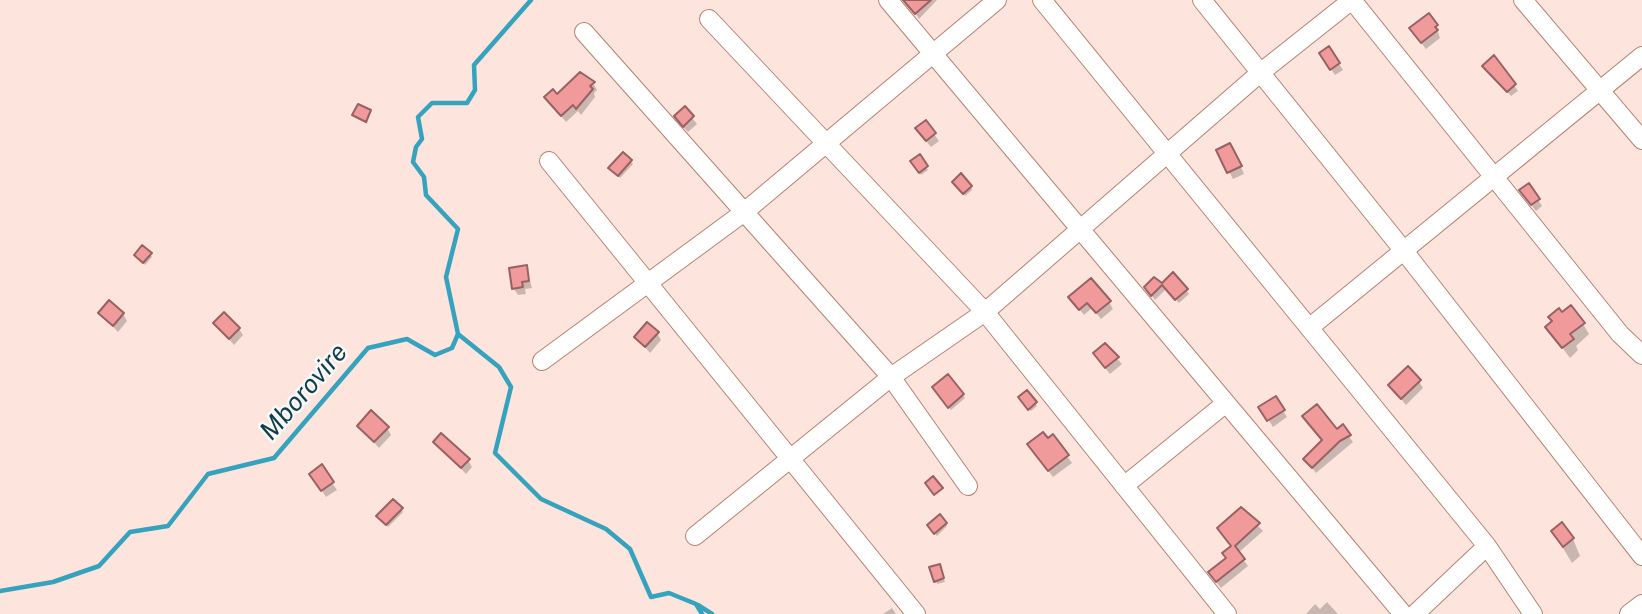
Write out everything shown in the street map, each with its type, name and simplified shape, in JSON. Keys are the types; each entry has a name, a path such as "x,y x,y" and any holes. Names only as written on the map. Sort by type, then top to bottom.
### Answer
{"street":[{"path":"888,0 1403,614"},
{"path":"542,361 743,213 997,0"},
{"path":"1042,0 1487,546 1533,614"},
{"path":"1202,0 1404,251 1642,556"},
{"path":"695,536 891,377 985,312 1260,73 1352,0 1620,334 1642,355"},
{"path":"1523,0 1642,140"},
{"path":"709,19 828,142 985,312 1227,614"},
{"path":"584,32 891,377 968,486"},
{"path":"1309,328 1642,56"},
{"path":"549,161 916,614"},
{"path":"1124,486 1226,403"},
{"path":"1415,614 1487,546"},
{"path":"1629,614 1642,604"}],"building":[{"path":"903,0 931,0 915,14"},
{"path":"1429,13 1438,25 1435,27 1438,30 1421,43 1409,28"},
{"path":"1329,46 1340,63 1330,70 1319,53"},
{"path":"1494,55 1516,84 1507,92 1482,66"},
{"path":"580,72 595,82 590,86 593,89 576,109 573,105 561,116 544,97 553,89 557,94"},
{"path":"358,104 371,110 366,122 352,115"},
{"path":"685,106 694,116 683,127 674,116"},
{"path":"926,120 936,133 926,141 915,128"},
{"path":"1230,143 1242,166 1227,173 1216,150"},
{"path":"623,152 632,160 618,176 608,168"},
{"path":"920,154 928,166 919,173 910,161"},
{"path":"961,173 972,186 963,194 952,182"},
{"path":"1529,183 1540,199 1531,205 1519,190"},
{"path":"142,245 152,253 143,263 134,255"},
{"path":"527,265 529,281 522,282 523,287 512,289 509,268"},
{"path":"1173,272 1188,289 1175,300 1162,285 1151,296 1144,287 1154,277 1162,283"},
{"path":"1091,278 1111,301 1096,313 1087,303 1079,310 1068,297"},
{"path":"109,300 124,313 113,326 98,313"},
{"path":"1571,305 1585,323 1570,334 1574,339 1562,348 1545,327 1552,321 1548,317 1559,308 1562,312"},
{"path":"224,312 240,328 229,339 213,323"},
{"path":"647,322 659,332 645,347 634,337"},
{"path":"1105,343 1119,357 1105,368 1093,353"},
{"path":"1408,366 1421,380 1401,399 1388,385"},
{"path":"948,374 964,394 948,408 932,387"},
{"path":"1027,390 1037,402 1028,410 1018,397"},
{"path":"1276,396 1285,410 1267,421 1258,407"},
{"path":"1317,404 1337,429 1343,424 1351,435 1340,441 1312,468 1303,459 1322,440 1302,416"},
{"path":"371,410 389,427 374,442 357,426"},
{"path":"1043,432 1048,438 1053,434 1069,455 1048,471 1027,444"},
{"path":"441,433 470,459 461,468 433,442"},
{"path":"322,464 334,482 321,491 309,474"},
{"path":"933,476 943,488 934,495 925,483"},
{"path":"393,499 403,508 386,525 376,516"},
{"path":"1241,507 1260,523 1235,546 1245,559 1216,582 1208,572 1226,558 1222,553 1231,546 1217,528"},
{"path":"940,514 947,523 934,534 927,525"},
{"path":"1562,522 1574,538 1563,547 1551,531"},
{"path":"940,564 944,578 934,582 929,567"}],"waterway":[{"name":"Mborovire","path":"0,591 53,582 99,566 130,532 168,526 208,474 274,458 368,348 407,339 435,355 452,348 458,334 446,277 458,229 426,195 424,177 413,162 416,147 422,139 418,117 432,103 467,103 475,90 474,65 531,0"},
{"path":"458,334 499,367 511,387 495,453 541,499 606,529 630,549 651,597 669,593 696,604 702,614"},
{"path":"698,605 712,614"}]}
